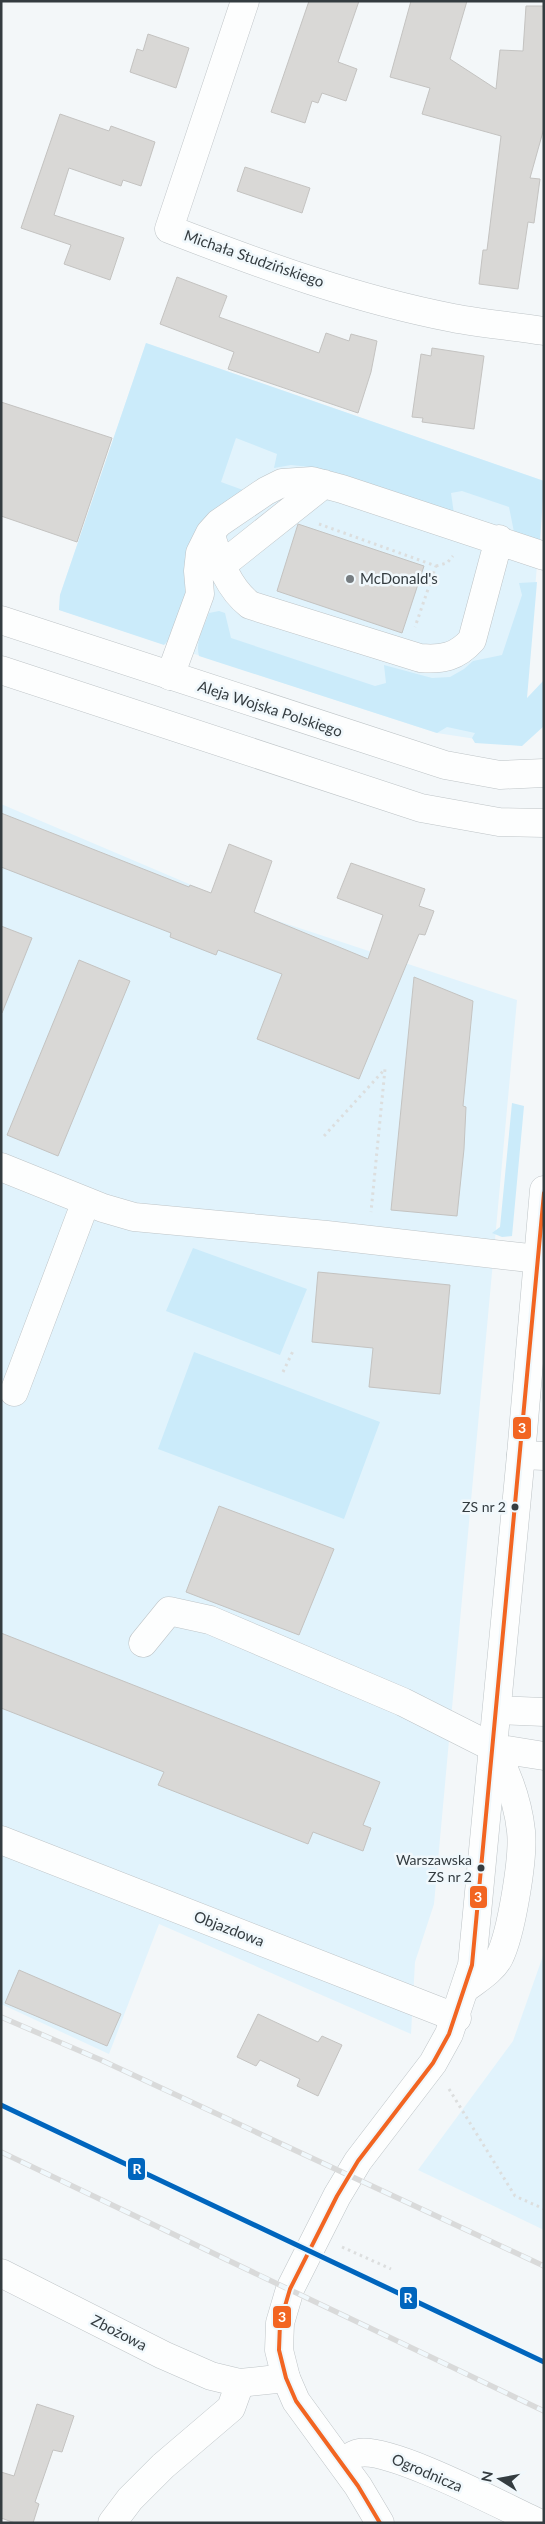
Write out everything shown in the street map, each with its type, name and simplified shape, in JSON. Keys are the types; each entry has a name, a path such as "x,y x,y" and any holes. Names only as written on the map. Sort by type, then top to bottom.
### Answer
{"main road":[{"name":"Michała Studzińskiego","path":"245,1 169,229 279,272 390,304 454,318 544,331"},
{"path":"170,676 200,594 198,571 200,553 210,533 219,523 266,491 282,483 301,480 324,484 499,539 544,556"},
{"path":"222,565 324,484"},
{"path":"210,533 222,565 237,595 250,605 420,658 448,658 465,648 472,640 499,539"},
{"path":"200,594 220,599 237,595"},
{"name":"Aleja Wojska Polskiego","path":"1,620 445,765 500,775 522,776 544,772"},
{"path":"1,670 421,808 499,822 544,823"},
{"path":"1,1167 86,1201 134,1217 368,1240 539,1275"},
{"path":"380,2523 342,2462 296,2401 286,2378 278,2350 280,2323 290,2289 316,2236 358,2161 433,2063 456,2018 472,1965 479,1914 498,1710 532,1456 544,1190"},
{"path":"14,1392 86,1201"},
{"path":"143,1643 169,1611 210,1620 403,1702 494,1748 544,1756"},
{"path":"498,1710 544,1712"},
{"name":"Objazdowa","path":"1,1840 456,2018"},
{"name":"Zbożowa","path":"1,2273 163,2355 211,2376 240,2383 286,2378"},
{"path":"112,2523 130,2499 163,2466 232,2408 240,2383"},
{"name":"Ogrodnicza","path":"342,2462 359,2453 382,2454 413,2466 538,2523"}],"path":[{"path":"312,522 436,566 447,563 457,552"},
{"path":"412,634 436,566"},
{"path":"324,1136 385,1069 368,1240"},
{"path":"283,1372 292,1351"},
{"path":"433,2063 515,2196 544,2209"},
{"path":"316,2236 392,2269"}],"shaded area":[{"path":"146,343 544,481 522,746 437,733 59,610 60,595"},
{"path":"146,343 544,481 540,543 514,532 509,507 462,491 451,493 454,514 448,513 310,467 291,465 274,468 277,454 236,438 221,482 243,490 186,595 170,638 164,645 59,610 60,595"},
{"path":"537,582 527,698 544,680 544,726 522,746 475,743 472,738 475,733 447,727 437,733 199,656 199,639 209,613 219,611 225,613 231,638 375,686 386,683 384,665 432,678 450,677 473,661 502,655 522,595 519,583"},
{"path":"1,804 269,918 517,1000 434,1904 415,1962 411,2034 159,1924 109,2054 1,2004"},
{"path":"512,1103 524,1106 512,1236 502,1237 492,1233 500,1227"},
{"path":"193,1248 307,1289 280,1355 166,1311"},
{"path":"194,1352 380,1422 344,1519 158,1449"},
{"path":"544,1953 544,2230 418,2170 513,2041"}],"building":[{"path":"309,1 359,1 338,62 357,69 346,101 322,93 318,103 312,101 305,123 271,112"},
{"path":"411,1 467,1 450,59 496,89 500,50 523,51 526,6 544,6 544,128 530,178 540,179 534,223 528,222 518,289 479,284 483,250 487,250 501,136 422,114 430,88 390,77"},
{"path":"148,34 189,48 176,88 130,72 137,49 143,51"},
{"path":"60,114 109,131 111,126 155,142 141,186 123,180 121,186 69,168 54,215 124,238 110,280 64,264 71,245 21,228"},
{"path":"245,167 310,188 302,213 237,191"},
{"path":"177,277 227,296 219,317 319,353 326,333 349,341 351,334 377,341 371,372 358,413 228,369 234,352 160,324"},
{"path":"432,348 484,356 474,429 422,422 423,418 412,417 421,354 431,356"},
{"path":"1,402 112,438 77,542 1,516"},
{"name":"McDonald's","path":"298,524 424,566 402,633 277,591"},
{"path":"1,813 189,887 190,885 211,893 229,844 272,861 254,912 368,959 383,915 337,898 351,863 425,889 419,906 434,911 425,935 419,934 359,1079 257,1039 282,974 218,950 216,955 170,937 171,933 1,867"},
{"path":"1,926 32,938 2,1013 1,1013"},
{"path":"79,960 130,981 58,1156 7,1135"},
{"path":"414,977 473,1001 463,1106 466,1107 464,1149 457,1216 391,1210"},
{"path":"318,1272 450,1285 440,1394 369,1387 373,1348 312,1342"},
{"path":"219,1506 334,1549 299,1635 186,1592"},
{"path":"1,1633 380,1782 363,1825 371,1828 363,1851 313,1832 308,1844 158,1785 164,1772 1,1708"},
{"path":"19,1970 121,2014 107,2046 5,2003"},
{"path":"258,2014 318,2042 322,2036 342,2045 318,2096 297,2086 300,2079 260,2060 256,2066 237,2057"},
{"path":"37,2404 74,2416 62,2452 53,2450 35,2502 39,2504 33,2523 15,2523 1,2518 1,2472 14,2476"}],"railway":[{"path":"1,2017 101,2060 544,2266"},
{"path":"1,2152 544,2411"}],"transit line":[{"name":"3","path":"380,2523 358,2486 296,2401 286,2378 279,2350 280,2323 290,2289 337,2196 358,2161 433,2063 449,2034 472,1965 544,1193"},
{"name":"R","path":"1,2105 544,2362"}],"place":[{"name":"McDonald's","path":"350,579"},
{"name":"ZS nr 2","path":"515,1507"},
{"name":"Warszawska ZS nr 2","path":"481,1868"}]}
